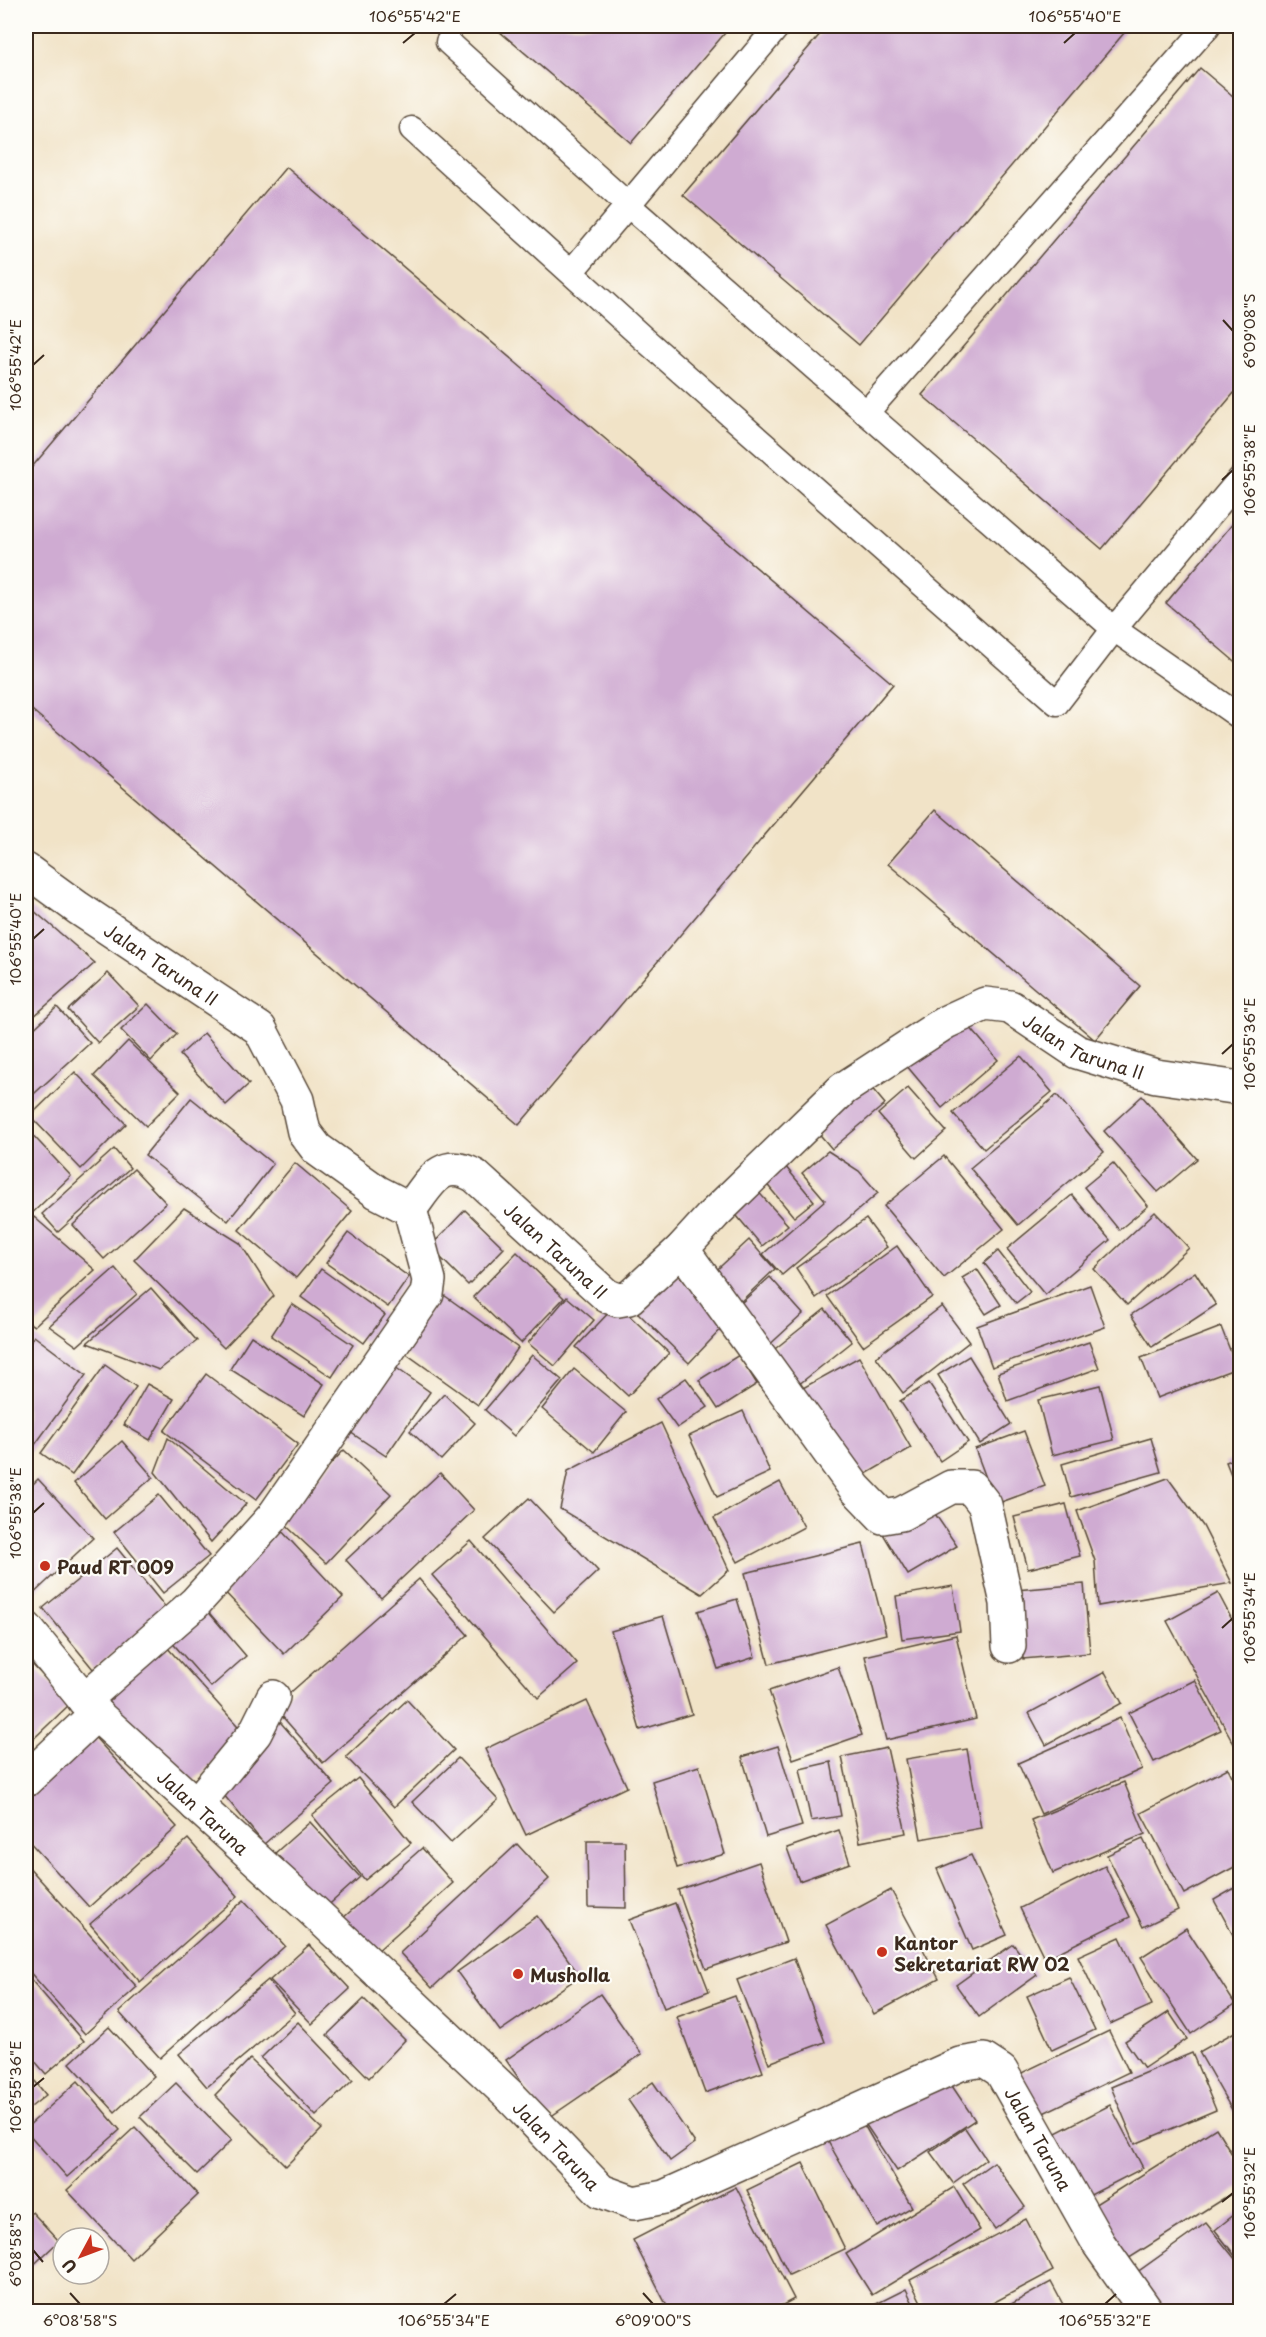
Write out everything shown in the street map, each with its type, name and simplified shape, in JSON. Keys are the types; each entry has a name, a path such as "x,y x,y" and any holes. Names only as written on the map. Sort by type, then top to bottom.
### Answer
{"street":[{"name":"Jalan Taruna II","path":"26,870 78,908 260,1029 297,1100 304,1132 317,1149 377,1192 410,1209 439,1173 456,1168 465,1170 475,1176 607,1296 618,1300 629,1298 682,1249 714,1214 843,1089 946,1022 985,1004 1010,1007 1077,1052 1156,1076 1240,1088"},
{"path":"26,1780 90,1707 195,1603 273,1517 428,1294 429,1280 410,1209"},
{"path":"682,1249 784,1392 873,1509 883,1517 901,1514 951,1487 970,1487 978,1496 985,1505 1007,1604 1009,1646"},
{"name":"Jalan Taruna","path":"26,1628 90,1707 510,2096 601,2191 634,2203 664,2197 960,2064 984,2060 1001,2071 1099,2244 1147,2312"},
{"path":"196,1804 255,1733 273,1697"}],"lane":[{"path":"571,272 778,26"},
{"path":"866,413 1208,26"},
{"path":"448,42 628,204 1114,629 1240,717"},
{"path":"412,129 643,338 1057,703 1114,629 1240,479"}],"building":[{"path":"493,26 731,26 631,143"},
{"path":"827,26 1130,26 859,345 683,195"},
{"path":"1200,68 1240,102 1240,386 1102,549 922,395"},
{"path":"286,167 893,684 519,1125 26,705 26,474"},
{"path":"1240,515 1240,666 1166,603"},
{"path":"935,810 1140,986 1095,1040 888,864"},
{"path":"26,904 95,963 26,1023"},
{"path":"108,973 139,1006 98,1043 68,1010"},
{"path":"148,1004 177,1034 151,1061 121,1030"},
{"path":"57,1007 90,1043 26,1101 26,1036"},
{"path":"962,1018 998,1060 942,1108 906,1065"},
{"path":"204,1033 249,1084 226,1105 180,1055"},
{"path":"128,1041 180,1092 146,1126 94,1076"},
{"path":"1021,1056 1052,1092 984,1149 953,1113"},
{"path":"75,1072 126,1124 81,1169 30,1116"},
{"path":"865,1080 885,1104 832,1149 811,1124"},
{"path":"908,1088 946,1131 916,1158 878,1114"},
{"path":"1057,1095 1104,1152 1018,1225 970,1168"},
{"path":"1142,1096 1197,1159 1158,1192 1104,1131"},
{"path":"191,1098 273,1164 228,1221 145,1155"},
{"path":"26,1128 71,1176 26,1219"},
{"path":"114,1149 130,1168 58,1232 42,1214"},
{"path":"828,1151 859,1171 878,1193 782,1275 763,1254 825,1200 802,1173"},
{"path":"944,1156 1004,1229 944,1278 884,1206"},
{"path":"780,1160 814,1201 794,1217 760,1176"},
{"path":"295,1163 352,1211 296,1278 239,1230"},
{"path":"1113,1163 1148,1206 1119,1230 1084,1187"},
{"path":"134,1169 166,1203 104,1259 73,1225"},
{"path":"754,1187 788,1225 762,1246 732,1210"},
{"path":"1072,1195 1110,1240 1045,1295 1007,1249"},
{"path":"184,1208 240,1243 274,1296 224,1348 134,1260"},
{"path":"465,1210 504,1248 468,1285 430,1247"},
{"path":"1155,1212 1189,1248 1127,1305 1094,1269"},
{"path":"34,1217 95,1270 34,1326 26,1321 26,1226"},
{"path":"866,1219 887,1247 816,1298 796,1268"},
{"path":"348,1233 409,1277 388,1307 326,1263"},
{"path":"749,1240 775,1269 736,1306 709,1277"},
{"path":"897,1246 932,1297 863,1346 827,1296"},
{"path":"998,1251 1030,1292 1016,1303 984,1263"},
{"path":"517,1252 564,1298 521,1343 473,1297"},
{"path":"115,1268 137,1294 77,1346 49,1326"},
{"path":"671,1268 727,1323 689,1363 632,1307"},
{"path":"321,1269 385,1315 364,1343 301,1297"},
{"path":"977,1269 1001,1305 986,1314 962,1278"},
{"path":"1195,1272 1216,1305 1152,1347 1131,1315"},
{"path":"770,1277 803,1314 765,1349 731,1312"},
{"path":"1090,1285 1105,1327 992,1367 977,1326"},
{"path":"151,1288 197,1341 159,1370 87,1343"},
{"path":"441,1293 518,1348 478,1405 401,1350"},
{"path":"567,1297 594,1320 555,1366 528,1343"},
{"path":"292,1304 353,1345 332,1377 271,1336"},
{"path":"617,1304 669,1353 628,1396 576,1347"},
{"path":"942,1306 969,1342 903,1393 876,1357"},
{"path":"825,1309 852,1342 793,1389 766,1356"},
{"path":"1221,1327 1237,1368 1157,1398 1141,1358"},
{"path":"34,1336 86,1375 26,1457 26,1347"},
{"path":"251,1336 324,1384 304,1416 230,1369"},
{"path":"1089,1342 1099,1368 1007,1401 998,1373"},
{"path":"532,1355 562,1380 514,1436 485,1410"},
{"path":"739,1355 757,1384 718,1409 699,1380"},
{"path":"969,1356 1011,1424 980,1444 938,1375"},
{"path":"859,1357 911,1448 854,1481 801,1389"},
{"path":"105,1365 136,1387 72,1475 41,1453"},
{"path":"395,1367 430,1392 386,1456 350,1432"},
{"path":"574,1369 626,1412 594,1452 542,1409"},
{"path":"206,1374 298,1444 256,1500 164,1431"},
{"path":"686,1378 708,1407 677,1428 656,1399"},
{"path":"929,1383 968,1442 940,1461 900,1401"},
{"path":"147,1384 174,1399 150,1440 124,1425"},
{"path":"1100,1385 1114,1440 1052,1455 1038,1400"},
{"path":"444,1394 475,1423 441,1460 410,1431"},
{"path":"743,1411 770,1472 717,1497 689,1436"},
{"path":"661,1423 729,1570 702,1594 560,1509 568,1471"},
{"path":"1024,1431 1045,1486 996,1504 975,1449"},
{"path":"168,1438 246,1504 211,1542 155,1472"},
{"path":"1151,1438 1161,1472 1071,1497 1062,1464"},
{"path":"122,1441 153,1477 105,1519 74,1483"},
{"path":"344,1450 391,1494 326,1563 279,1519"},
{"path":"1240,1457 1240,1497 1226,1462"},
{"path":"440,1473 474,1510 381,1598 346,1560"},
{"path":"1168,1478 1203,1526 1232,1583 1098,1606 1095,1561 1077,1511"},
{"name":"Paud RT 009","path":"38,1479 93,1538 29,1598 26,1594 26,1491"},
{"path":"780,1482 804,1527 738,1562 714,1518"},
{"path":"159,1495 209,1556 163,1593 114,1532"},
{"path":"529,1498 598,1571 554,1612 485,1539"},
{"path":"1066,1504 1080,1556 1028,1569 1014,1517"},
{"path":"931,1508 957,1546 908,1575 877,1524"},
{"path":"279,1528 343,1597 284,1654 219,1586"},
{"path":"471,1541 577,1664 538,1698 432,1575"},
{"path":"863,1544 886,1634 769,1664 745,1573"},
{"path":"117,1548 167,1609 93,1669 43,1608"},
{"path":"419,1579 468,1635 323,1763 274,1707"},
{"path":"1084,1584 1090,1653 1023,1659 1016,1590"},
{"path":"953,1586 960,1631 902,1639 896,1596"},
{"path":"1218,1593 1240,1635 1240,1755 1167,1621"},
{"path":"737,1599 755,1657 718,1669 698,1611"},
{"path":"205,1608 246,1656 211,1687 169,1639"},
{"path":"663,1616 692,1714 640,1730 611,1631"},
{"path":"956,1635 976,1719 886,1740 865,1656"},
{"path":"165,1645 245,1734 185,1788 105,1698"},
{"path":"26,1658 70,1704 26,1746"},
{"path":"838,1667 862,1735 793,1759 769,1691"},
{"path":"1105,1672 1122,1703 1046,1745 1029,1713"},
{"path":"1195,1680 1221,1730 1154,1762 1129,1713"},
{"path":"407,1700 454,1750 394,1807 346,1757"},
{"path":"587,1701 627,1787 526,1835 485,1749"},
{"path":"275,1716 334,1784 264,1844 219,1789"},
{"path":"1120,1718 1142,1769 1041,1814 1018,1763"},
{"path":"90,1732 177,1827 89,1907 26,1838 26,1792"},
{"path":"778,1746 802,1826 766,1837 742,1757"},
{"path":"887,1748 906,1833 860,1842 842,1757"},
{"path":"967,1749 981,1828 921,1839 906,1759"},
{"path":"458,1758 498,1800 451,1843 412,1802"},
{"path":"831,1762 841,1816 811,1821 800,1769"},
{"path":"699,1766 725,1854 677,1868 652,1781"},
{"path":"1228,1768 1240,1792 1240,1864 1184,1894 1141,1813"},
{"path":"358,1778 411,1843 365,1880 312,1815"},
{"path":"1124,1782 1145,1834 1053,1873 1031,1820"},
{"path":"310,1822 360,1877 323,1910 274,1854"},
{"path":"839,1830 850,1863 799,1881 787,1848"},
{"path":"188,1839 238,1896 140,1982 90,1924"},
{"path":"1143,1839 1178,1910 1143,1927 1107,1855"},
{"path":"587,1841 625,1841 626,1908 588,1907"},
{"path":"517,1844 549,1879 432,1988 400,1953"},
{"path":"422,1848 453,1883 375,1953 343,1918"},
{"path":"971,1855 1007,1935 972,1950 937,1869"},
{"path":"759,1862 786,1942 706,1969 678,1890"},
{"path":"26,1864 137,1987 85,2034 26,1968"},
{"path":"1105,1866 1130,1917 1045,1959 1020,1908"},
{"path":"1240,1885 1240,1942 1238,1944 1214,1900"},
{"name":"Kantor Sekretariat RW 02","path":"891,1890 939,1979 874,2014 826,1925"},
{"path":"244,1900 285,1946 160,2058 119,2012"},
{"path":"675,1903 709,1991 664,2008 629,1920"},
{"name":"Musholla","path":"537,1916 580,1976 500,2031 457,1972"},
{"path":"1186,1928 1235,2004 1191,2034 1141,1957"},
{"path":"1120,1937 1152,2005 1110,2024 1078,1956"},
{"path":"1013,1944 1037,1975 979,2017 956,1985"},
{"path":"309,1945 350,1989 312,2024 270,1980"},
{"path":"794,1958 825,2042 769,2063 737,1980"},
{"path":"1240,1963 1240,1977 1235,1967"},
{"path":"26,1974 84,2041 46,2074 26,2051"},
{"path":"1069,1977 1095,2030 1052,2050 1027,1996"},
{"path":"268,1980 295,2013 207,2087 179,2054"},
{"path":"600,1994 642,2054 547,2119 506,2060"},
{"path":"735,1996 763,2072 705,2093 677,2017"},
{"path":"364,1999 405,2040 369,2078 327,2035"},
{"path":"1169,2012 1187,2039 1144,2068 1125,2041"},
{"path":"298,2022 353,2080 316,2116 261,2058"},
{"path":"109,2027 154,2076 115,2112 70,2063"},
{"path":"1240,2029 1240,2124 1199,2052"},
{"path":"1109,2031 1129,2072 1031,2119 1011,2078"},
{"path":"1192,2053 1216,2110 1135,2144 1111,2087"},
{"path":"250,2059 322,2129 286,2166 215,2095"},
{"path":"26,2070 46,2095 26,2111"},
{"path":"944,2074 975,2120 897,2171 866,2125"},
{"path":"78,2081 120,2130 67,2177 26,2131 26,2128"},
{"path":"653,2082 695,2143 670,2161 628,2100"},
{"path":"176,2083 232,2140 197,2174 140,2117"},
{"path":"1110,2105 1143,2168 1079,2201 1046,2138"},
{"path":"860,2118 912,2207 877,2227 826,2138"},
{"path":"135,2127 198,2195 131,2259 111,2237 111,2226 100,2226 67,2190"},
{"path":"965,2128 986,2159 953,2183 930,2152"},
{"path":"1216,2128 1240,2167 1240,2188 1120,2264 1086,2210"},
{"path":"994,2162 1025,2207 995,2229 963,2184"},
{"path":"803,2163 845,2249 789,2275 747,2190"},
{"path":"736,2187 794,2299 770,2312 670,2312 633,2240"},
{"path":"954,2187 980,2230 872,2295 846,2254"},
{"path":"1240,2210 1240,2262 1215,2230"},
{"path":"32,2212 51,2232 51,2249 26,2272 26,2218"},
{"path":"1026,2219 1053,2271 976,2312 926,2312 910,2280"},
{"path":"1206,2223 1240,2265 1240,2312 1154,2312 1129,2278"},
{"path":"1051,2282 1067,2312 997,2312"},
{"path":"906,2289 917,2312 878,2312 874,2305"}],"place":[{"name":"Paud RT 009","path":"45,1566"},
{"name":"Kantor Sekretariat RW 02","path":"882,1952"},
{"name":"Musholla","path":"518,1974"}]}
